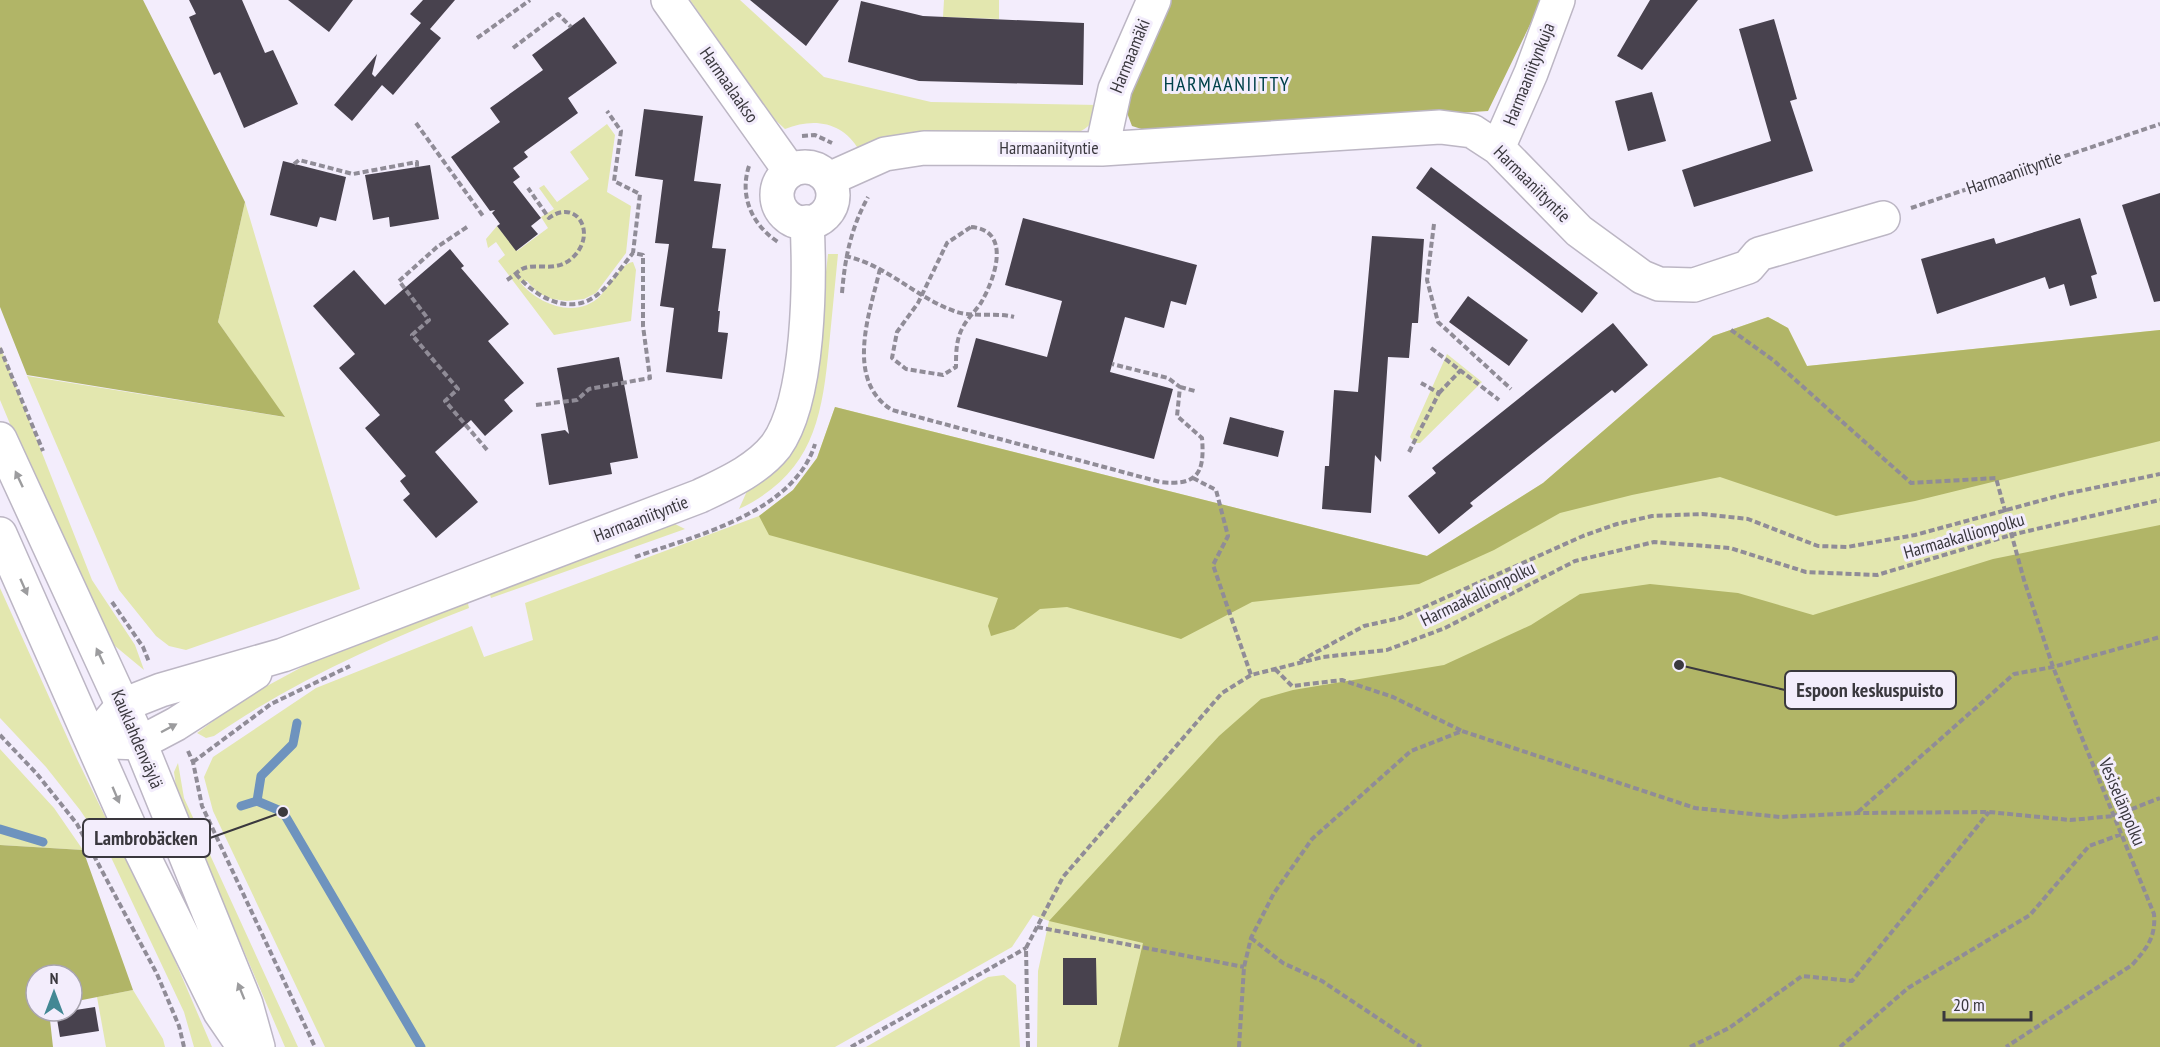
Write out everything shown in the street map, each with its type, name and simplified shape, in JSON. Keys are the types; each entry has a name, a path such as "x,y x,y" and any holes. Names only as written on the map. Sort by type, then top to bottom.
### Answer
{"street":[{"name":"Harmaalaakso","path":"668,0 790,171"},
{"name":"Harmaamäki","path":"1102,149 1115,89 1154,0"},
{"name":"Harmaaniitynkuja","path":"1498,148 1531,73 1558,0"},
{"name":"Harmaaniityntie","path":"829,179 885,154 924,148 1102,149 1440,127 1472,131 1498,148 1579,231 1642,277 1659,284 1694,285 1748,267 1759,254 1883,218"},
{"path":"805,167 814,168 829,179 833,196 830,209 816,221 802,223 788,217 778,203 778,187 790,171 805,167"},
{"name":"Harmaaniityntie","path":"93,741 123,705 162,690 283,655 700,496 746,473 776,446 791,415 808,314 810,274 807,222"},
{"name":"Kauklahdenväylä","path":"0,439 140,743 246,1004 258,1047"},
{"path":"0,534 133,835 220,1012 244,1047"},
{"name":"Harmaaniityntie","path":"140,743 176,724 283,655"},
{"path":"93,741 140,743"}],"path":[{"path":"477,38 530,0"},
{"path":"513,48 558,14 571,27"},
{"path":"516,274 531,291 544,299 556,303 586,301 597,296 633,253 640,194 614,181 621,131 607,111"},
{"path":"416,123 483,216"},
{"name":"Harmaaniityntie","path":"1883,218 2160,124"},
{"path":"771,144 753,157 746,186 747,203 764,233 780,244"},
{"path":"294,164 298,160 352,174 417,162 417,167"},
{"path":"507,280 523,268 561,265 580,249 585,237 583,221 579,217 563,213 549,218 528,188"},
{"path":"841,302 845,256 855,220 868,196 875,191"},
{"path":"1434,224 1427,280 1438,322 1511,389"},
{"path":"467,227 437,247 399,281 429,320 412,334 458,389 445,401 488,451"},
{"path":"971,227 983,228 995,240 997,252 983,300 973,314 964,325 958,338 956,367 944,375 906,369 892,358 892,348 900,326 922,294 947,243 971,227"},
{"path":"536,405 577,400 589,389 650,378 643,326 643,255 633,253"},
{"path":"845,256 880,269 956,312 1000,313 1014,317"},
{"path":"880,269 863,335 865,364 879,402 892,410 1160,482 1178,484 1193,478 1200,472 1203,458 1202,438 1177,416 1180,387"},
{"name":"Vesiselänpolku","path":"1731,330 1773,360 1911,483 1996,478 2053,667 2154,914 2156,931 2148,947 2132,965 2006,1047"},
{"path":"1431,348 1499,400"},
{"path":"1112,364 1168,378 1180,387 1194,391"},
{"path":"1409,452 1438,393 1461,370"},
{"path":"1421,383 1438,393"},
{"path":"626,560 725,525 758,508 787,488 803,469 813,452 818,433"},
{"path":"1294,664 1364,626 1400,618 1583,536 1617,524 1652,516 1702,514 1748,519 1818,546 1847,547 1915,535 2076,491 2160,474"},
{"path":"1193,478 1216,490 1228,536 1213,565 1251,675"},
{"name":"Harmaakallionpolku","path":"1028,1047 1026,948 1063,877 1222,693 1251,675 1323,657 1387,650 1445,628 1575,561 1654,542 1730,548 1806,572 1877,575 2012,535 2160,500"},
{"path":"1857,813 2014,674 2053,667 2160,637"},
{"path":"193,762 271,704 355,664"},
{"path":"1275,669 1292,686 1342,680 1393,696 1462,731 1695,808 1780,817 1857,813 1989,812 2070,820 2114,816 2160,798"},
{"path":"1239,1047 1244,967 1251,938 1274,893 1312,839 1411,751 1462,731"},
{"path":"0,735 77,824 157,974 179,1026 184,1047"},
{"path":"1690,1047 1730,1028 1802,976 1852,981 1989,812"},
{"path":"1840,1047 1908,988 2030,915 2089,846 2122,834"},
{"path":"1037,927 1244,967"},
{"path":"1251,938 1283,963 1322,981 1421,1047"},
{"path":"851,1047 1026,948"}],"green space":[{"path":"0,0 143,0 245,202 218,322 285,417 27,375 0,307"},
{"path":"690,0 740,0 824,77 931,102 1098,105 1097,111 1090,124 1072,135 859,150 845,133 827,124 807,123 785,129 773,118"},
{"path":"944,0 999,0 999,19 943,17"},
{"path":"1166,0 1542,0 1488,111 1154,133 1132,126 1124,105"},
{"path":"607,124 615,135 607,192 631,206 626,253 596,293 584,299 567,301 552,299 538,293 527,281 520,282 547,303 570,308 581,307 592,303 624,267 633,262 636,270 631,321 554,335 498,261 505,255 496,242 488,248 486,239 497,226 517,251 548,228 541,217 554,209 539,188 544,185 557,202 589,179 570,152"},
{"path":"245,202 360,589 186,650 169,646 156,636 119,590 27,376 284,417 218,322"},
{"path":"828,254 838,254 826,373 817,421 798,462 783,479 764,495 739,509 747,491 781,464 820,326"},
{"path":"1768,317 1788,328 1807,366 2160,330 2160,1047 1037,1047 1038,971 1049,921 1033,915 1012,947 835,1047 325,1047 213,811 204,777 213,757 316,688 472,626 484,657 533,640 525,603 759,516 793,490 817,458 835,407 1427,556 1543,483 1713,336"},
{"path":"1768,317 1788,328 1807,366 2160,330 2160,441 1915,501 1836,516 1720,477 1560,513 1494,550 1419,584 1252,602 1181,639 1067,607 1040,609 1014,629 991,636 988,626 998,598 769,535 759,516 793,490 817,458 835,407 1427,556 1543,483 1713,336"},
{"path":"0,346 92,580 135,645 144,670 115,646 85,603 0,400"},
{"path":"1447,354 1482,382 1420,443 1415,443 1410,437"},
{"path":"671,522 685,529 491,598 488,588"},
{"path":"2160,525 2160,1047 1118,1047 1143,943 1049,921 1219,736 1261,699 1293,690 1444,665 1531,625 1580,594 1650,584 1738,593 1813,615 1993,559"},
{"path":"0,588 77,759 173,956 212,1047 194,1047 184,1012 109,853 80,810 46,767 0,718"},
{"path":"466,595 469,608 338,664 244,716 214,736 206,738 197,733 243,699 326,654"},
{"path":"0,749 54,808 83,850 0,845"},
{"path":"178,763 184,798 298,1047 285,1047 177,795 174,772"},
{"path":"0,845 83,850 133,990 84,1000 84,963 24,963 24,1023 50,1023 53,1047 0,1047"},
{"path":"1004,975 1016,985 1020,1047 866,1047 988,977"},
{"path":"133,990 163,1039 165,1047 106,1047 97,997"}],"building":[{"path":"189,0 242,0 265,53 273,50 298,104 244,128 220,72 214,75 189,17 196,14"},
{"path":"288,0 353,0 329,32"},
{"path":"423,0 455,0 430,29 441,38 393,95 382,85 352,121 334,105 377,54 372,74 375,77 421,23 410,14"},
{"path":"750,0 839,0 806,46"},
{"path":"1650,0 1698,0 1642,70 1617,56"},
{"path":"861,1 923,16 1084,23 1083,85 919,81 848,62"},
{"path":"584,17 617,63 568,98 578,113 524,152 528,157 513,168 520,177 513,182 541,218 531,226 538,234 516,251 497,226 500,224 492,213 495,210 490,211 451,157 500,122 490,108 543,70 532,55"},
{"path":"1774,19 1797,99 1790,101 1813,171 1694,207 1682,170 1771,141 1739,29"},
{"path":"1652,92 1666,141 1628,151 1615,101"},
{"path":"644,109 703,116 694,181 721,184 712,248 726,249 718,311 720,311 718,332 728,333 722,379 666,372 674,308 660,306 669,244 655,243 663,180 635,176"},
{"path":"283,161 346,177 336,221 320,217 317,227 270,215"},
{"path":"430,165 439,219 390,227 389,217 373,220 365,175"},
{"path":"1431,167 1598,293 1582,313 1416,188"},
{"path":"2160,193 2160,301 2154,302 2122,205"},
{"path":"1023,218 1197,265 1186,305 1171,301 1164,328 1125,317 1110,372 1173,389 1154,459 957,407 976,338 1047,357 1062,301 1005,285"},
{"path":"2080,218 2097,274 2091,276 2097,298 2070,306 2064,284 2049,289 2045,277 1937,314 1921,259 1994,238 1996,244"},
{"path":"1372,236 1424,239 1418,323 1412,323 1409,358 1388,357 1381,462 1375,455 1371,513 1322,509 1325,466 1329,466 1334,390 1358,392"},
{"path":"450,249 464,266 461,268 509,324 488,341 524,383 504,400 513,411 485,436 471,420 435,452 478,502 436,538 403,500 410,494 400,481 406,476 365,428 380,415 339,368 355,354 313,306 354,270 385,305"},
{"path":"1468,296 1528,340 1509,366 1449,322"},
{"path":"1613,323 1648,365 1615,393 1612,390 1470,503 1473,506 1439,534 1408,496 1436,473 1432,468"},
{"path":"619,357 638,458 610,463 612,474 549,485 541,434 565,430 569,434 557,368"},
{"path":"1230,417 1284,431 1278,457 1223,444"},
{"path":"1063,958 1096,958 1097,1005 1063,1005"},
{"path":"95,1007 99,1031 60,1037 58,1023 84,1023 84,1009"}],"waterway":[{"path":"257,801 261,776 293,744 297,723"},
{"path":"241,806 257,801 283,812 421,1047"},
{"path":"0,829 43,842"}],"place":[{"name":"Espoon keskuspuisto","path":"1679,665"},
{"name":"Lambrobäcken","path":"283,812"}],"district":[{"name":"HARMAANIITTY","path":"1227,84"}]}
